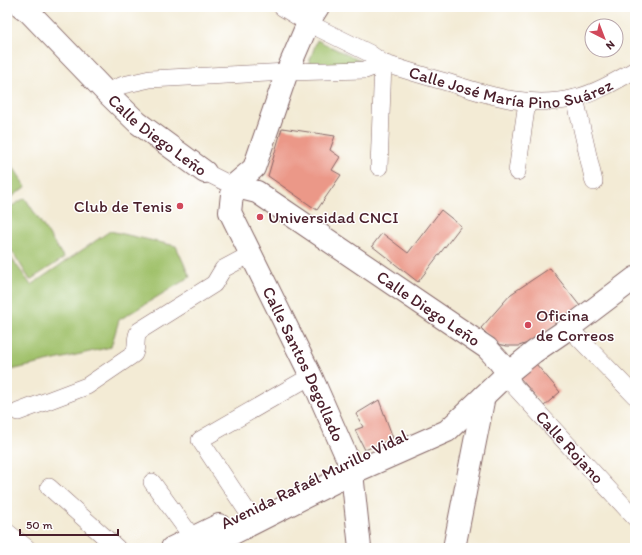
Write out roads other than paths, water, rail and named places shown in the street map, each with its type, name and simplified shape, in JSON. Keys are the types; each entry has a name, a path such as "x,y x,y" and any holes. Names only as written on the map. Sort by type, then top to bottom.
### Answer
{"main road":[{"name":"Calle Diego Leño","path":"22,7 29,12 138,123 205,172"},
{"path":"233,186 254,168 287,72 313,15"},
{"name":"Calle Diego Leño","path":"233,186 257,192 487,348 508,373"},
{"name":"Calle Santos Degollado","path":"233,186 230,212 311,376 350,467 360,548"},
{"name":"Avenida Rafaél Murillo Vidal","path":"172,548 207,542 444,418 458,420 508,373 534,352 634,280"},
{"path":"454,548 484,396"},
{"name":"Avenida Rafaél Murillo Vidal","path":"207,542 246,510 350,467"}],"street":[{"name":"Calle José María Pino Suárez","path":"282,7 313,15 383,63 488,95 527,102 549,102 575,98 610,84 635,70"},
{"name":"Calle José María Pino Suárez","path":"106,92 123,85 150,79 287,72 365,70 383,63"},
{"path":"379,167 383,63"},
{"path":"575,98 594,182"},
{"path":"517,172 527,102"},
{"name":"Calle Diego Leño","path":"205,172 233,186"},
{"path":"18,412 87,386 134,354 136,350 136,335 139,330 214,284 223,269 251,254"},
{"path":"569,328 635,396"},
{"name":"Calle Rojano","path":"508,373 514,386 635,518"},
{"path":"246,510 200,440 311,376"},
{"path":"152,482 207,542"},
{"path":"49,487 117,548"},
{"path":"7,532 27,548"}],"place":[{"name":"Club de Tenis","path":"180,206"},
{"name":"Universidad CNCI","path":"260,217"},
{"name":"Oficina de Correos","path":"528,325"}]}
